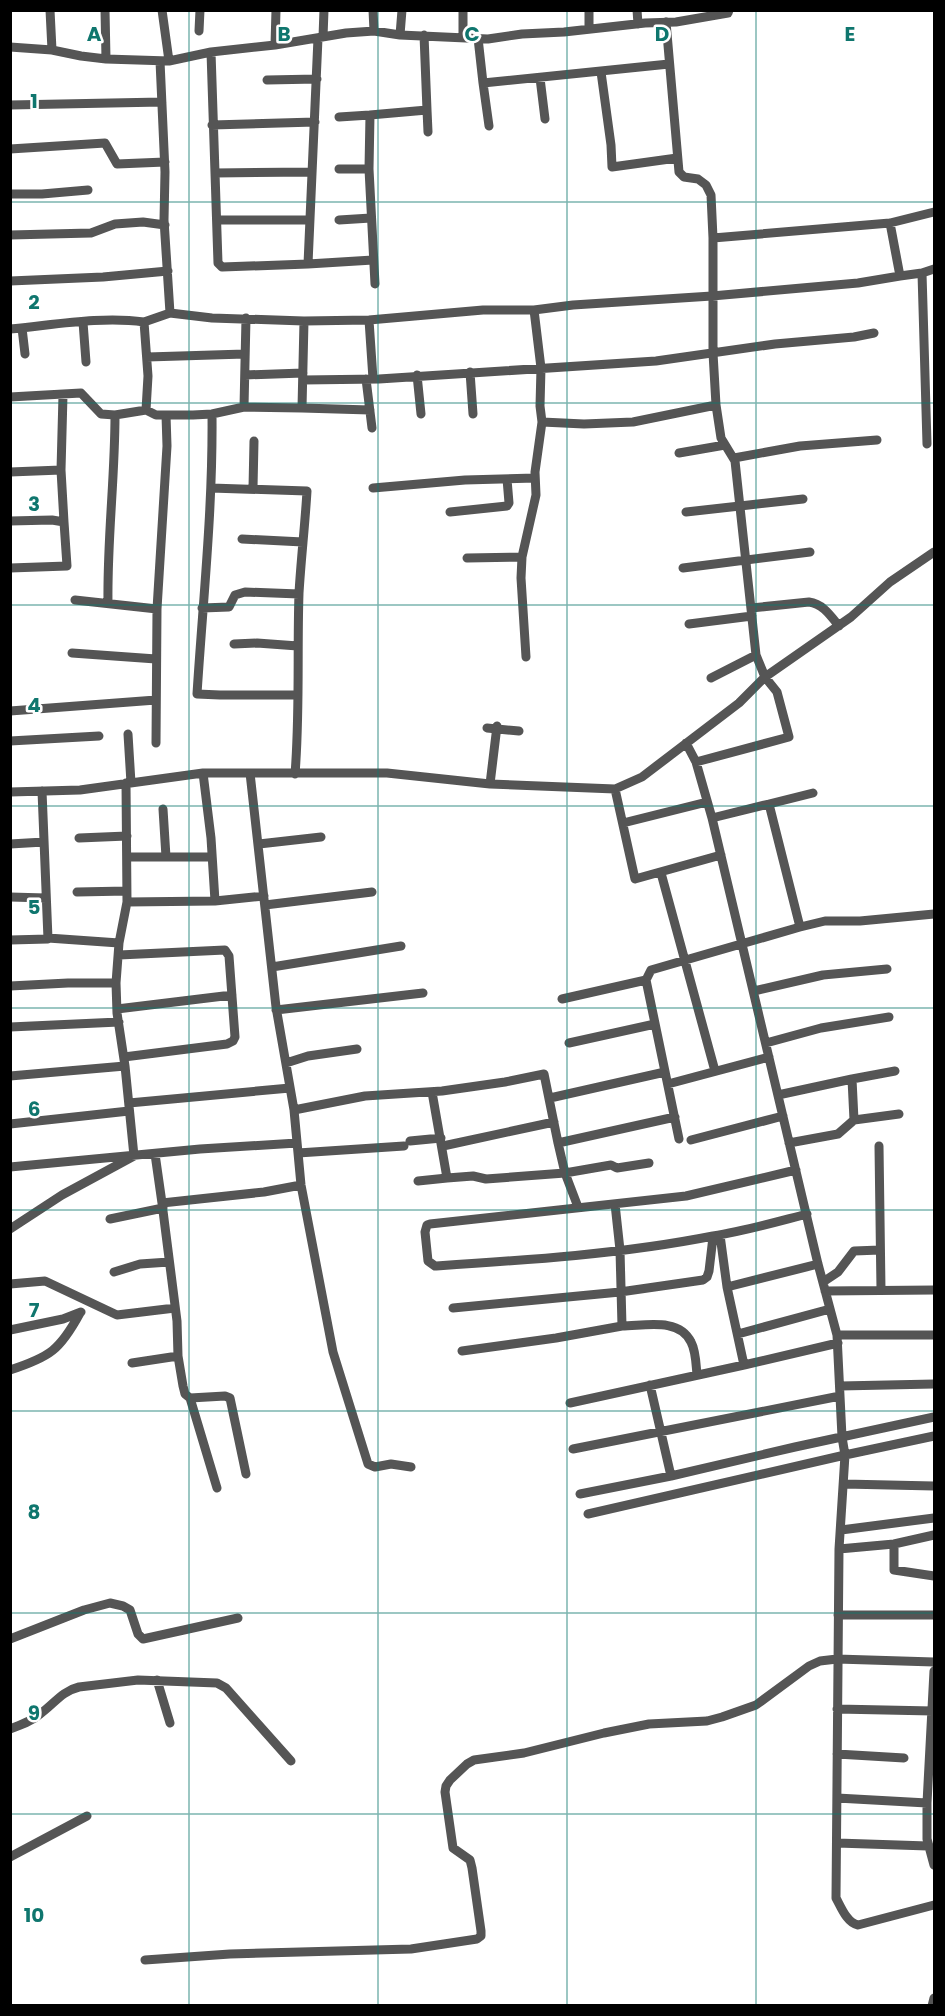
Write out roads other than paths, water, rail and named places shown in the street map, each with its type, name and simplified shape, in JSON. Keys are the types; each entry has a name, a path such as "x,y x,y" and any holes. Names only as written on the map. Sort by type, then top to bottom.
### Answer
{"street":[{"path":"50,10 52,50"},
{"path":"105,10 106,59"},
{"path":"162,10 165,61 162,102 165,225 170,313"},
{"path":"199,30 200,10"},
{"path":"275,45 276,10"},
{"path":"308,264 317,79 324,10"},
{"path":"373,10 374,31"},
{"path":"400,35 402,10"},
{"path":"463,10 463,37"},
{"path":"589,10 590,29"},
{"path":"637,10 638,24"},
{"path":"677,10 671,22 669,64 679,172 684,177 698,179 706,185 711,195 716,405 721,438 724,446 734,458 756,655 765,677 777,692 789,737 696,762"},
{"path":"10,46 106,59 165,61 210,52 275,45 346,33 374,31 400,35 488,39 522,34 671,22 728,13 729,10"},
{"path":"424,35 428,132"},
{"path":"478,38 489,126"},
{"path":"210,52 219,266 373,260"},
{"path":"483,83 669,64"},
{"path":"601,72 612,167 677,158"},
{"path":"540,78 545,119"},
{"path":"267,80 317,79"},
{"path":"10,105 162,102"},
{"path":"339,117 427,110"},
{"path":"370,115 369,169 375,284"},
{"path":"212,125 315,122"},
{"path":"10,149 105,143 117,164 165,162"},
{"path":"339,169 369,169"},
{"path":"215,173 312,172"},
{"path":"10,194 88,190"},
{"path":"713,238 890,223 934,212"},
{"path":"339,220 371,218"},
{"path":"217,220 309,220"},
{"path":"10,235 91,233 115,224 143,222 165,225"},
{"path":"890,223 900,276"},
{"path":"10,329 83,322 128,320 144,322 170,313 212,318 304,321 369,320 483,310 534,310 858,283 934,269"},
{"path":"10,281 103,278 168,271"},
{"path":"922,273 927,444"},
{"path":"526,657 521,578 522,557 536,495 537,445 542,422 541,368 534,310"},
{"path":"244,407 246,318"},
{"path":"369,320 372,428"},
{"path":"302,408 304,321"},
{"path":"83,322 86,362"},
{"path":"144,322 147,357 146,410"},
{"path":"22,328 25,354"},
{"path":"245,375 370,379 656,361 874,333"},
{"path":"147,357 245,354"},
{"path":"470,372 473,414"},
{"path":"417,375 421,414"},
{"path":"10,397 81,393 101,414 116,415 146,410 156,415 212,414 244,407 370,410"},
{"path":"10,568 67,566 61,470 63,395"},
{"path":"542,422 584,424 633,422 716,405"},
{"path":"212,414 212,502 197,694 298,695"},
{"path":"108,603 116,415"},
{"path":"156,743 157,609 167,446 166,415"},
{"path":"734,458 800,446 877,440"},
{"path":"253,488 254,441"},
{"path":"680,453 724,446"},
{"path":"10,472 61,470"},
{"path":"373,488 535,478"},
{"path":"450,512 507,506 509,503 507,479"},
{"path":"211,488 307,491 299,594 299,730 295,774"},
{"path":"686,512 803,498"},
{"path":"10,521 64,522"},
{"path":"242,539 303,542"},
{"path":"683,568 810,552"},
{"path":"10,792 80,790 203,773 396,774 490,784 615,789 642,777 739,703 765,677 851,617 890,582 934,552"},
{"path":"467,558 522,557"},
{"path":"202,608 229,607 235,595 245,592 299,594"},
{"path":"75,600 157,609"},
{"path":"689,624 816,603 821,605 838,626"},
{"path":"234,644 298,646"},
{"path":"72,653 156,659"},
{"path":"711,678 756,655"},
{"path":"10,711 156,700"},
{"path":"490,784 493,727 519,731"},
{"path":"128,734 127,902 119,943 116,983 134,1156"},
{"path":"10,741 99,736"},
{"path":"686,743 696,762 712,818 818,1264 838,1339 842,1437 845,1455 839,1549 837,1659 837,1898 854,1925 862,1925 934,1905"},
{"path":"203,773 214,901"},
{"path":"250,773 276,1010 294,1110 302,1185 333,1352 366,1460 375,1467 391,1464 411,1467"},
{"path":"615,789 635,879 721,855"},
{"path":"42,791 48,938"},
{"path":"712,818 813,793"},
{"path":"623,823 707,801"},
{"path":"769,804 800,927 796,927"},
{"path":"163,809 166,857"},
{"path":"79,838 127,836"},
{"path":"258,844 321,837"},
{"path":"10,844 44,842"},
{"path":"127,856 212,857"},
{"path":"661,873 715,1071"},
{"path":"77,892 127,891"},
{"path":"127,902 265,901 372,892"},
{"path":"10,897 46,898"},
{"path":"679,1139 646,980 651,970 796,927 825,921 860,921 934,915"},
{"path":"10,940 48,938 119,943"},
{"path":"272,967 401,946"},
{"path":"10,1076 125,1061 231,1043 235,1037 229,956 225,950 119,955"},
{"path":"754,991 823,975 887,969"},
{"path":"562,999 646,980"},
{"path":"10,986 116,983"},
{"path":"276,1010 423,993"},
{"path":"117,1009 232,995"},
{"path":"766,1043 822,1028 889,1017"},
{"path":"10,1027 119,1022"},
{"path":"569,1043 655,1024"},
{"path":"286,1063 308,1056 357,1049"},
{"path":"668,1084 769,1057"},
{"path":"778,1095 895,1071"},
{"path":"550,1098 665,1072"},
{"path":"294,1110 365,1096 432,1092 544,1074 565,1173 578,1208"},
{"path":"852,1079 854,1120"},
{"path":"10,1124 290,1088"},
{"path":"432,1092 447,1178"},
{"path":"789,1143 838,1134 854,1120 899,1114"},
{"path":"691,1140 783,1116"},
{"path":"558,1143 675,1117"},
{"path":"298,1153 442,1142 554,1122"},
{"path":"10,1167 297,1143"},
{"path":"879,1146 881,1290"},
{"path":"155,1154 170,1262 178,1356 183,1386 185,1394 190,1398 217,1488"},
{"path":"10,1229 62,1195 134,1156"},
{"path":"418,1181 473,1176 486,1179 565,1173 649,1163"},
{"path":"796,1170 686,1196 430,1224 427,1225 425,1232 428,1261 435,1266 539,1259 620,1250 716,1236 807,1214"},
{"path":"110,1219 162,1206 302,1185"},
{"path":"615,1204 620,1250 622,1326"},
{"path":"716,1236 744,1365"},
{"path":"453,1308 620,1292 703,1280 710,1271 716,1236"},
{"path":"824,1287 854,1251 880,1250"},
{"path":"114,1272 140,1264 170,1262"},
{"path":"727,1287 818,1264"},
{"path":"10,1284 45,1281 117,1314 175,1308"},
{"path":"824,1287 934,1290"},
{"path":"10,1370 37,1361 54,1351 69,1333 80,1313 91,1303"},
{"path":"738,1334 830,1309"},
{"path":"10,1330 63,1319 80,1313"},
{"path":"462,1351 622,1326 668,1325 680,1329 691,1342 697,1375"},
{"path":"570,1403 744,1365 838,1339 934,1335"},
{"path":"132,1363 178,1356"},
{"path":"840,1386 934,1384"},
{"path":"650,1385 671,1476"},
{"path":"190,1398 225,1396 231,1398 246,1474"},
{"path":"573,1449 840,1396"},
{"path":"580,1494 934,1417"},
{"path":"588,1514 934,1436"},
{"path":"844,1484 934,1486"},
{"path":"841,1530 934,1518"},
{"path":"839,1549 894,1544 934,1535"},
{"path":"894,1544 894,1570 934,1576"},
{"path":"10,1639 104,1604 123,1606 130,1610 138,1634 143,1639 238,1618"},
{"path":"838,1615 934,1615"},
{"path":"145,1960 230,1954 411,1948 477,1939 481,1936 481,1931 472,1869 470,1860 453,1848 445,1792 450,1780 468,1764 482,1758 524,1753 649,1724 707,1721 722,1717 756,1705 809,1666 820,1661 837,1659 934,1662"},
{"path":"934,1673 927,1803 928,1846 934,1865"},
{"path":"157,1680 170,1723"},
{"path":"10,1729 40,1714 70,1689 129,1681 210,1682 226,1688 291,1761"},
{"path":"837,1709 933,1711"},
{"path":"837,1754 903,1758"},
{"path":"837,1797 927,1803"},
{"path":"10,1857 87,1816"},
{"path":"837,1843 928,1846"},
{"path":"932,2006 934,1998"}]}
